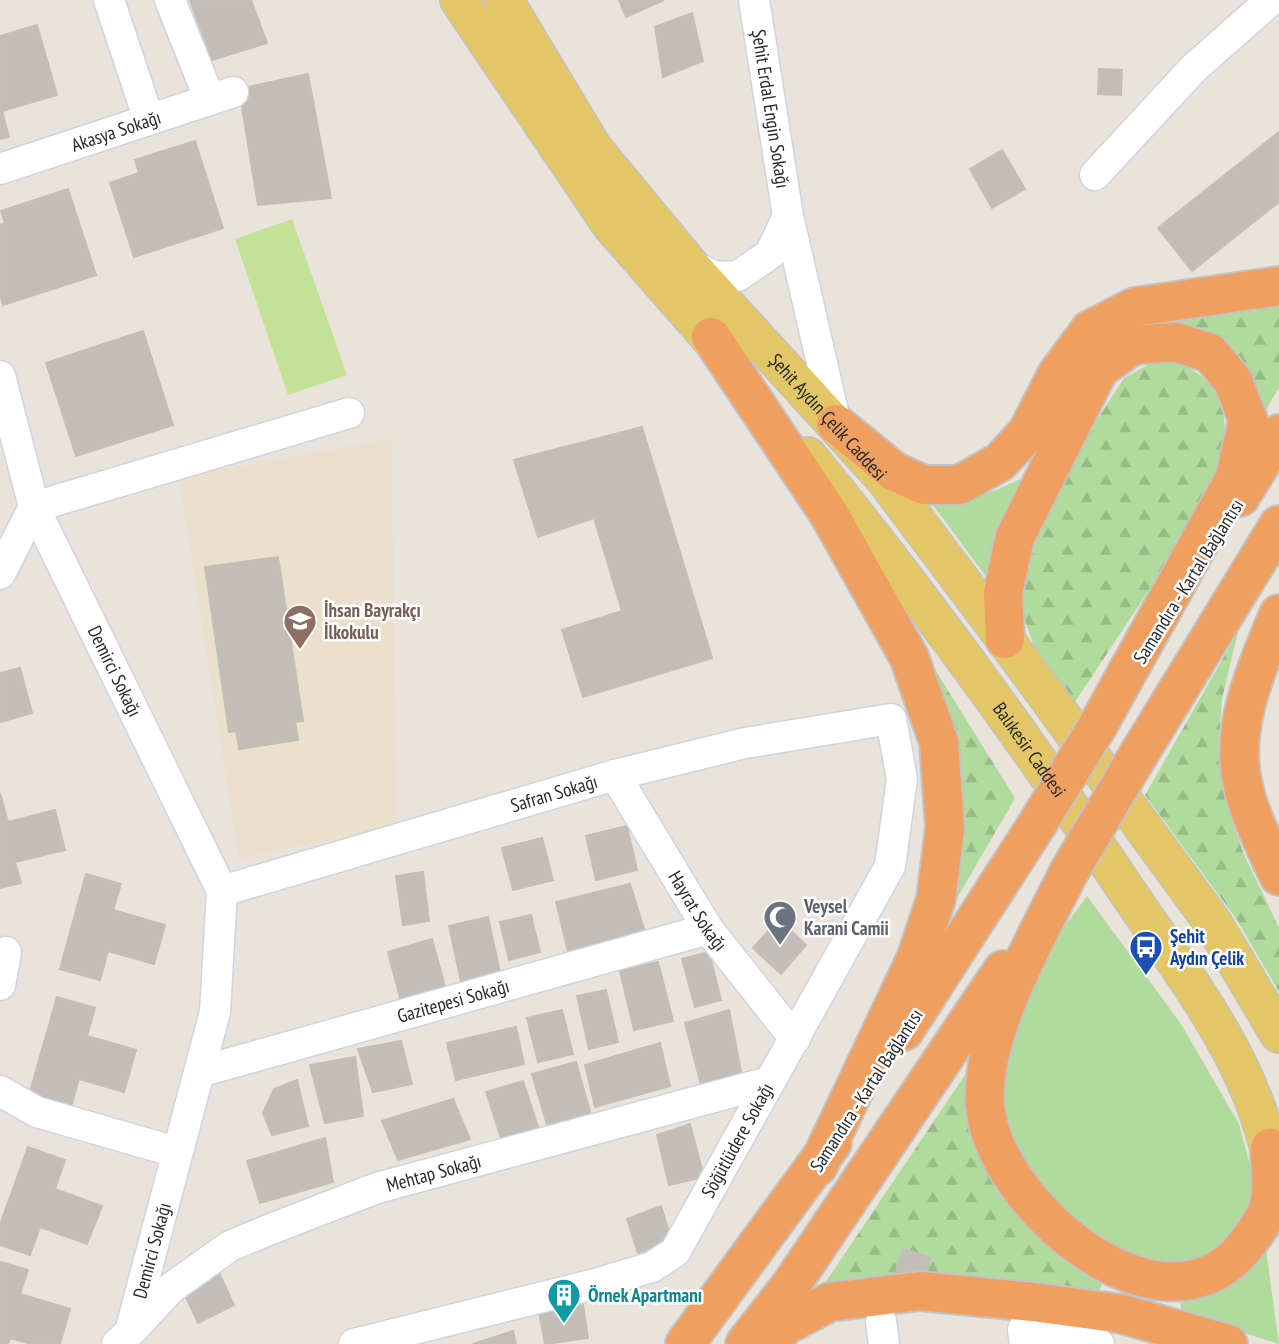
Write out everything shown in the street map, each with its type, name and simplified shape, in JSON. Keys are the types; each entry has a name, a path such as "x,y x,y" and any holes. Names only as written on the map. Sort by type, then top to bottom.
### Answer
{"highway":[{"path":"836,424 895,472 924,485 959,485 1000,463 1027,433 1058,373 1090,330 1135,307 1279,286"},
{"path":"711,337 829,514 909,657 939,742 945,828 936,899 916,960 818,1166"},
{"path":"1005,639 1003,593 1015,537 1099,369 1133,345 1175,342 1210,353 1233,380 1248,420 1236,478 1097,727"},
{"name":"Samandıra - Kartal Bağlantısı","path":"685,1344 818,1166 1035,826 1279,435"},
{"path":"745,1344 791,1285 1069,872 1279,525"},
{"path":"1279,614 1248,687 1241,737 1242,784 1279,876"},
{"path":"1069,872 1002,1010 990,1060 985,1105 994,1143 1009,1177 1026,1202 1058,1232 1117,1276 1139,1286 1164,1289 1198,1283 1232,1263 1269,1207 1270,1148"},
{"path":"767,1344 786,1325 830,1302 920,1292 1033,1302 1122,1314 1228,1344"}],"main road":[{"path":"459,0 611,225 711,337"},
{"name":"Şehit Aydın Çelik Caddesi","path":"504,0 593,148 688,263 884,478 1005,639 1152,836 1213,923 1279,1034"},
{"name":"Balıkesir Caddesi","path":"711,337 963,655 1056,785 1227,1041 1253,1093 1270,1148 1279,1199"}],"street":[{"path":"109,0 149,120"},
{"name":"Akasya Sokağı","path":"0,169 222,96 170,0"},
{"name":"Şehit Erdal Engin Sokağı","path":"754,0 788,216 836,424"},
{"path":"1094,175 1193,69 1271,0"},
{"path":"688,263 716,277 738,276 769,254 788,216"},
{"name":"Demirci Sokağı","path":"0,376 34,507 222,891 215,1012 124,1338"},
{"path":"0,574 34,507 349,413"},
{"name":"Safran Sokağı","path":"222,891 615,775 745,743 891,719"},
{"name":"Söğütlüdere Sokağı","path":"354,1344 414,1337 652,1267 675,1252 890,866 902,779 891,719"},
{"name":"Hayrat Sokağı","path":"615,775 708,929 795,1039"},
{"name":"Gazitepesi Sokağı","path":"200,1072 708,929"},
{"path":"0,985 6,952"},
{"name":"Mehtap Sokağı","path":"124,1338 171,1288 230,1246 377,1188 769,1082"},
{"path":"0,1091 37,1112 177,1152"},
{"path":"1024,1336 1083,1336 1099,1344"}],"shaded area":[{"name":"İhsan Bayrakçı İlkokulu","path":"392,439 396,826 239,859 179,477"}],"green space":[{"path":"292,219 347,375 288,395 235,239"},
{"path":"1279,302 1279,387 1261,419 1252,379 1234,351 1206,334 1165,322"},
{"path":"1153,362 1182,363 1207,380 1222,402 1226,437 1217,487 1075,702 1038,657 1022,612 1027,543 1086,437 1124,378"},
{"path":"1032,474 993,586 927,497 955,501 968,499"},
{"path":"1238,632 1222,699 1218,753 1227,806 1243,852 1279,928 1279,992 1237,920 1145,795"},
{"path":"929,660 1015,798 949,912"},
{"path":"1087,896 1181,1024 1239,1124 1254,1180 1245,1214 1231,1238 1211,1254 1173,1271 1122,1259 1068,1217 1022,1165 1002,1117 1001,1060 1044,954"},
{"path":"975,1060 974,1130 980,1155 990,1178 1021,1219 1061,1254 1102,1284 1099,1291 1029,1282 960,1278 891,1280 821,1289"},
{"path":"1266,1250 1279,1344 1182,1313 1180,1303 1206,1295 1227,1283"}],"building":[{"path":"190,0 251,0 267,43 212,60"},
{"path":"619,0 664,0 626,17"},
{"path":"692,13 703,61 663,77 655,27"},
{"path":"37,25 57,95 2,111 9,137 0,139 0,36"},
{"path":"1099,69 1122,70 1121,95 1098,94"},
{"path":"308,74 331,198 258,205 239,89"},
{"path":"1279,132 1279,202 1192,271 1158,228"},
{"path":"195,141 223,228 134,257 110,183 139,173 135,160"},
{"path":"1002,150 1025,189 992,208 970,169"},
{"path":"68,189 96,275 3,305 0,294 0,225 5,223 1,211"},
{"path":"143,331 173,425 76,456 46,363"},
{"path":"642,427 712,658 583,697 562,630 622,611 594,518 538,537 514,460"},
{"path":"278,557 303,721 295,722 298,740 239,749 236,731 229,732 205,567"},
{"path":"20,668 32,713 0,722 0,673"},
{"path":"0,793 8,822 55,810 65,850 15,862 21,883 0,888"},
{"path":"627,826 637,870 596,880 586,836"},
{"path":"542,838 553,880 513,890 502,848"},
{"path":"423,872 429,921 403,925 396,876"},
{"path":"86,874 121,884 113,910 165,925 154,964 108,951 100,980 60,969"},
{"path":"630,884 646,935 568,951 556,902"},
{"path":"531,915 540,952 509,960 500,922"},
{"path":"488,917 501,977 462,986 449,926"},
{"name":"Veysel Karani Camii","path":"779,919 806,945 781,974 753,948"},
{"path":"432,939 447,994 402,1005 388,952"},
{"path":"709,952 721,1000 695,1007 682,959"},
{"path":"658,962 673,1021 634,1030 620,971"},
{"path":"606,990 618,1042 589,1049 577,996"},
{"path":"57,997 95,1008 87,1036 136,1050 124,1092 79,1079 71,1107 29,1095"},
{"path":"562,1010 573,1054 538,1062 527,1018"},
{"path":"729,1010 742,1076 701,1085 685,1023"},
{"path":"516,1027 524,1064 456,1080 447,1043"},
{"path":"401,1041 412,1084 373,1092 358,1049"},
{"path":"660,1043 670,1086 595,1107 585,1065"},
{"path":"355,1057 363,1116 325,1123 310,1065"},
{"path":"576,1062 591,1115 548,1128 532,1074"},
{"path":"297,1080 308,1126 272,1135 263,1113 274,1089"},
{"path":"523,1081 538,1127 501,1138 486,1092"},
{"path":"453,1099 470,1139 398,1160 382,1121"},
{"path":"690,1124 704,1177 669,1185 657,1135"},
{"path":"325,1138 333,1182 260,1203 247,1161"},
{"path":"28,1147 65,1160 55,1189 102,1206 87,1244 40,1227 30,1255 0,1245 0,1225"},
{"path":"661,1206 672,1241 638,1253 627,1219"},
{"path":"903,1249 931,1258 923,1281 896,1272"},
{"path":"0,1262 28,1270 20,1294 70,1309 60,1344 31,1344 10,1338 8,1344 0,1344"},
{"path":"220,1275 234,1305 198,1323 185,1295"},
{"name":"Örnek Apartmanı","path":"583,1305 588,1338 545,1344 539,1312"},
{"path":"513,1331 516,1344 473,1344"}],"place":[{"name":"İhsan Bayrakçı İlkokulu","path":"300,651"},
{"name":"Veysel Karani Camii","path":"780,947"},
{"name":"Şehit Aydın Çelik","path":"1146,977"},
{"name":"Örnek Apartmanı","path":"564,1325"}]}
